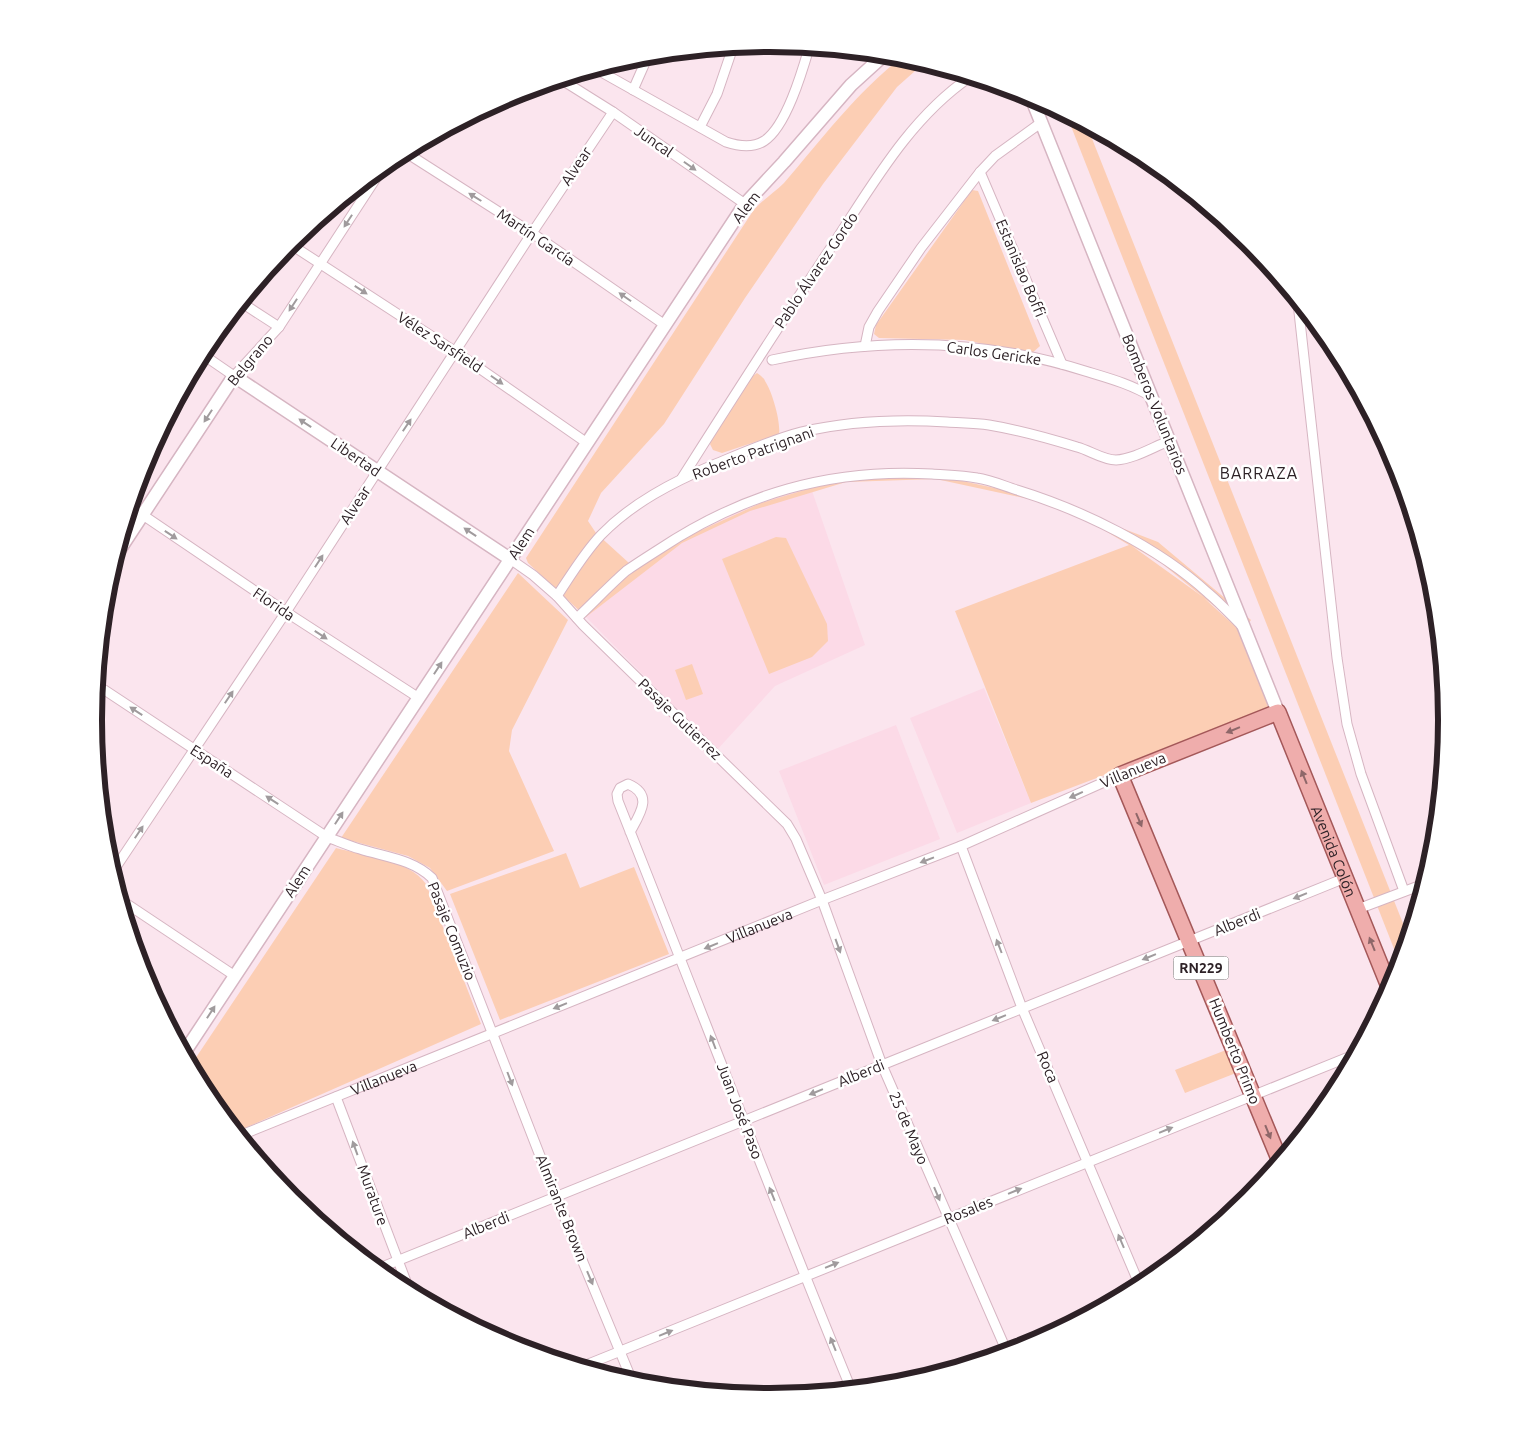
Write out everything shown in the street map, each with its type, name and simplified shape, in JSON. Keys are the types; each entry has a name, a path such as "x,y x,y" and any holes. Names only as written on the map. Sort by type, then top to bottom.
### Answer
{"main road":[{"name":"Alem","path":"188,1048 745,204 851,85 877,61"},
{"name":"Bomberos Voluntarios","path":"1037,108 1278,712"},
{"name":"Libertad","path":"234,376 510,559"},
{"name":"Belgrano","path":"128,537 234,376"},
{"name":"Villanueva","path":"1120,775 1278,712"},
{"name":"Avenida Colón","path":"1278,712 1386,979"},
{"name":"Humberto Primo","path":"1120,775 1277,1155"}],"street":[{"path":"700,127 717,94 731,54"},
{"path":"604,73 734,145 756,145 766,140 780,123 798,84 807,54"},
{"path":"633,90 644,64"},
{"name":"Pablo Álvarez Gordo","path":"682,478 763,349 896,151 933,106 964,82"},
{"name":"Juncal","path":"568,84 613,112 745,204"},
{"name":"Alvear","path":"118,864 286,612 532,233 613,112"},
{"path":"866,346 869,327 895,285 943,218 995,156 1042,122"},
{"name":"Martín García","path":"412,157 532,233 665,325"},
{"name":"Estanislao Boffi","path":"980,172 1062,364"},
{"name":"Belgrano","path":"234,376 279,327 372,185"},
{"name":"Vélez Sarsfield","path":"297,249 456,352 587,443"},
{"path":"247,305 279,327"},
{"path":"1299,313 1337,658 1347,724 1361,774 1404,892"},
{"name":"Carlos Gericke","path":"772,360 812,351 866,346 962,345 992,349 1062,364 1138,388 1152,397"},
{"name":"Libertad","path":"209,359 234,376"},
{"name":"Roberto Patrignani","path":"557,596 587,551 602,534 642,503 682,478 734,456 799,433 827,427 881,421 918,420 987,425 1033,434 1079,447 1115,460 1131,456 1169,441"},
{"path":"577,618 627,571 675,538 729,510 817,480 873,474 906,473 978,478 1046,499 1089,518 1143,546 1191,579 1241,625 1248,638"},
{"name":"Florida","path":"136,510 286,612 419,698"},
{"name":"Pasaje Gutierrez","path":"510,559 557,596 577,618 787,824 822,900"},
{"name":"España","path":"103,689 327,837"},
{"name":"Villanueva","path":"246,1134 822,900 961,846 1120,775"},
{"name":"Juan José Paso","path":"630,832 643,806 642,795 637,788 628,784 620,788 617,794 618,801 630,832 680,958 743,1121 849,1384"},
{"name":"Pasaje Comuzio","path":"327,837 422,869 432,878 493,1033"},
{"name":"Roca","path":"961,846 1022,1008 1137,1279"},
{"name":"Alberdi","path":"385,1266 1345,878"},
{"path":"1358,909 1416,887"},
{"name":"25 de Mayo","path":"822,900 882,1065 947,1219 1004,1346"},
{"path":"129,906 235,976"},
{"name":"Almirante Brown","path":"493,1033 556,1197 629,1373"},
{"name":"Rosales","path":"589,1364 1347,1058"},
{"name":"Murature","path":"336,1097 405,1280"}],"shaded area":[{"path":"894,64 917,69 897,87 823,184 745,298 664,424 601,493 588,521 596,533 629,563 761,503 848,477 939,476 1046,499 1158,542 1251,620 1244,629 1204,598 1237,628 1273,711 1031,803 955,611 1129,545 1065,507 936,479 846,482 750,511 682,543 586,617 528,563 526,558 753,211 784,183 869,86","holes":["1132,546 1160,562 1203,597"]},
{"path":"1070,124 1090,135 1405,928 1396,953"},
{"path":"972,190 978,191 1040,346 1031,354 965,340 879,338 874,334 876,325"},
{"path":"757,373 768,386 773,399 779,422 779,434 722,453 713,450 710,444 716,427 750,378"},
{"path":"810,485 865,645 775,686 717,750 586,617 634,571 677,540 730,514"},
{"path":"776,537 786,538 827,624 828,641 812,657 769,674 722,559"},
{"path":"518,573 568,620 512,730 509,751 554,851 447,891 430,868 408,856 341,838"},
{"path":"692,664 703,694 686,700 675,670"},
{"path":"984,688 1031,803 957,833 910,718"},
{"path":"896,725 940,839 824,885 779,771"},
{"path":"336,848 397,864 408,869 426,884 481,1024 242,1129 195,1060"},
{"path":"566,853 580,888 634,867 669,954 500,1020 450,894"},
{"path":"1226,1050 1236,1073 1185,1093 1175,1070"}],"district":[{"name":"BARRAZA","path":"1259,473"}]}
